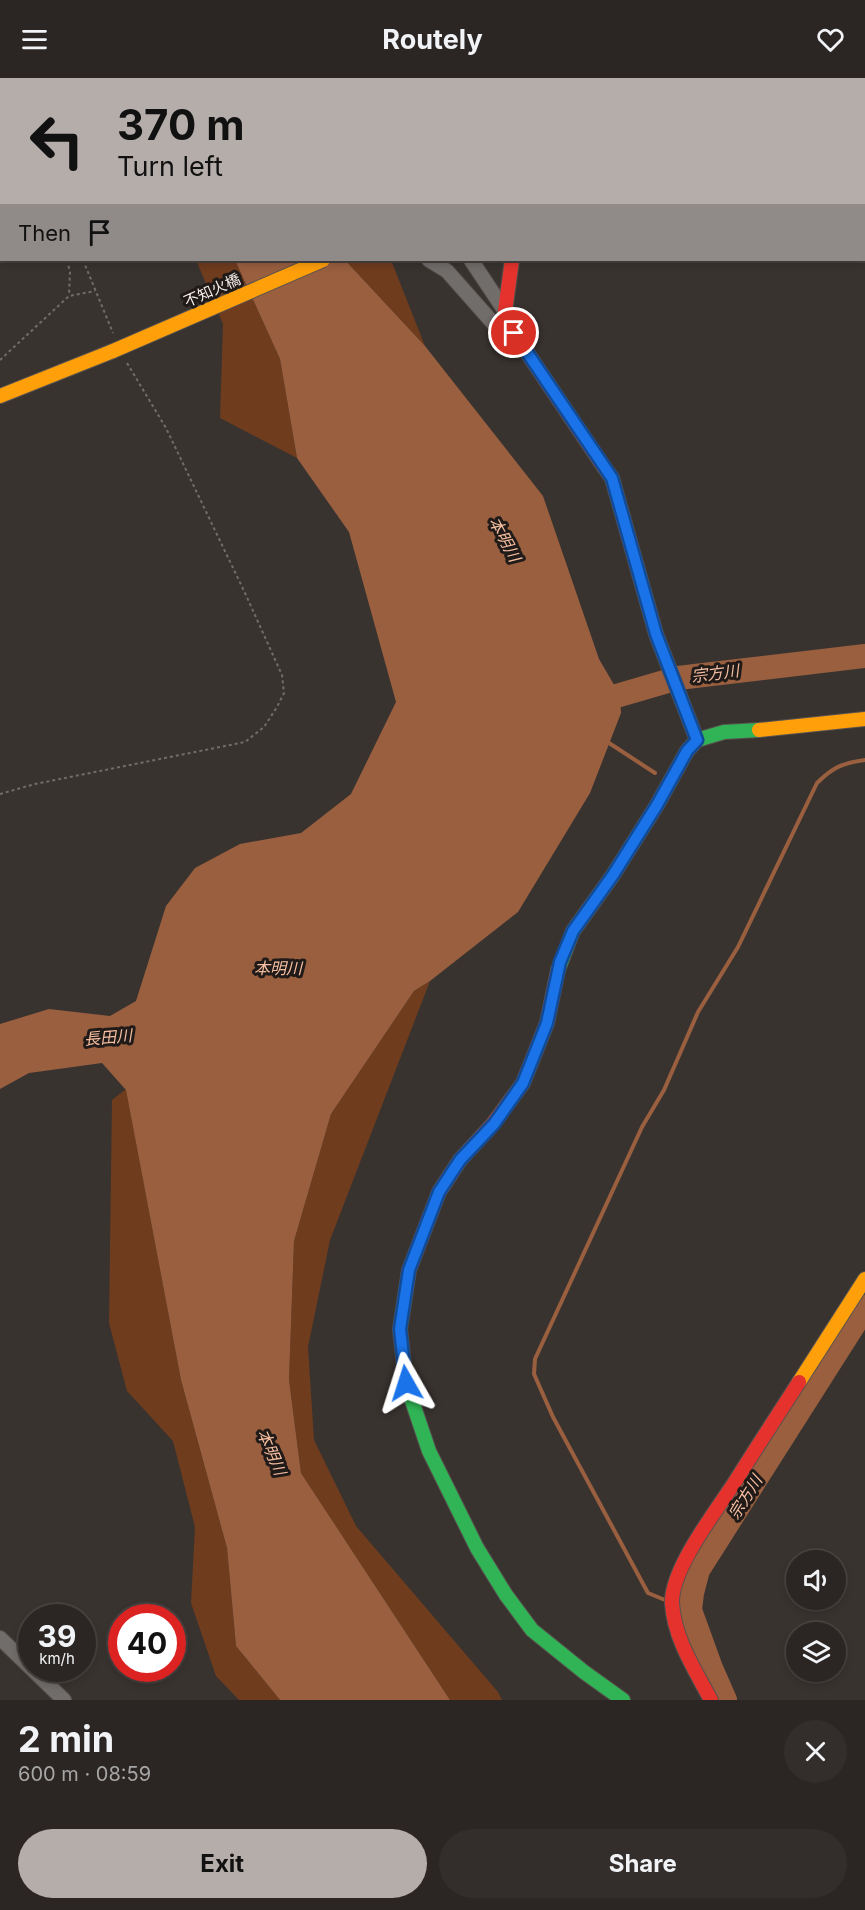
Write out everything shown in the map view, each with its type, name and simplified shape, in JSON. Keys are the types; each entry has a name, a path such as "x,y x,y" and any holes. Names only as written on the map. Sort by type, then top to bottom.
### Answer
{"street":[{"name":"不知火橋","path":"0,396 118,350 321,261"},
{"path":"431,261 447,271 493,322 514,333"},
{"path":"472,261 505,311 514,333 612,478 656,634 697,740"},
{"path":"505,311 512,261"},
{"path":"623,1700 532,1630 506,1595 477,1548 429,1451 406,1383 400,1329 409,1270 439,1192 460,1160 494,1124 523,1083 547,1023 560,962 573,931 613,875 657,805 687,751 697,740 724,732 865,719"},
{"path":"711,1700 680,1636 673,1612 673,1589 694,1545 865,1279"},
{"path":"0,1638 64,1700"}],"path":[{"path":"67,261 70,272 69,296"},
{"path":"0,794 35,784 245,742 264,727 284,693 282,675 240,583 166,428 118,350 83,261"},
{"path":"0,360 69,296 95,291"}],"shaded area":[{"path":"196,261 235,261 280,359 297,458 220,418 223,324"},
{"path":"346,261 391,261 425,346"},
{"path":"430,981 330,1240 308,1347 314,1440 356,1526 498,1692 502,1700 450,1700 301,1473 289,1380 294,1241 331,1114 414,991"},
{"path":"126,1089 181,1380 227,1548 236,1646 280,1700 239,1700 216,1676 191,1603 195,1527 173,1441 127,1391 109,1323 112,1100"}],"water":[{"name":"本明川","path":"235,261 346,261 425,346 543,496 599,659 620,695 621,713 590,793 518,912 414,991 331,1114 294,1241 289,1380 301,1473 450,1700 280,1700 236,1646 227,1548 181,1380 126,1090 102,1063 29,1073 0,1089 0,1024 49,1009 110,1016 136,1001 166,906 195,868 240,844 301,833 351,794 396,702 349,532 297,458 280,359"}],"waterway":[{"name":"宗方川","path":"589,704 678,678 865,656"},
{"path":"606,741 655,773"},
{"path":"665,1600 648,1593 553,1417 534,1374 535,1359 642,1127 664,1090 698,1012 738,947 817,783 839,767 865,760"},
{"name":"宗方川","path":"725,1700 690,1610 698,1570 865,1307"},
{"path":"680,1606 690,1610"}],"traffic: fast":[{"path":"558,970 573,931 613,875 657,805 687,751 697,740 724,732 759,730"},
{"path":"406,1290 400,1329 406,1383 429,1451 477,1548 506,1595 532,1630 623,1700"}],"traffic: slow":[{"path":"113,351 321,261"},
{"path":"0,396 113,351"},
{"path":"604,467 612,478 656,634 697,740"},
{"path":"759,730 865,719"},
{"path":"799,1382 865,1279"}],"traffic: jam":[{"path":"512,261 505,311 514,333 604,467"},
{"path":"406,1290 409,1270 439,1192 460,1160 493,1124 523,1083 547,1023 558,970"},
{"path":"711,1700 681,1641 672,1603 674,1589 686,1557 799,1382"}],"route":[{"path":"406,1383 400,1329 409,1270 439,1192 460,1160 494,1124 523,1083 547,1023 560,962 573,931 613,875 657,805 687,751 697,740 656,634 612,478 514,333"}],"water label":[{"name":"長田川","path":"108,1037"}]}
